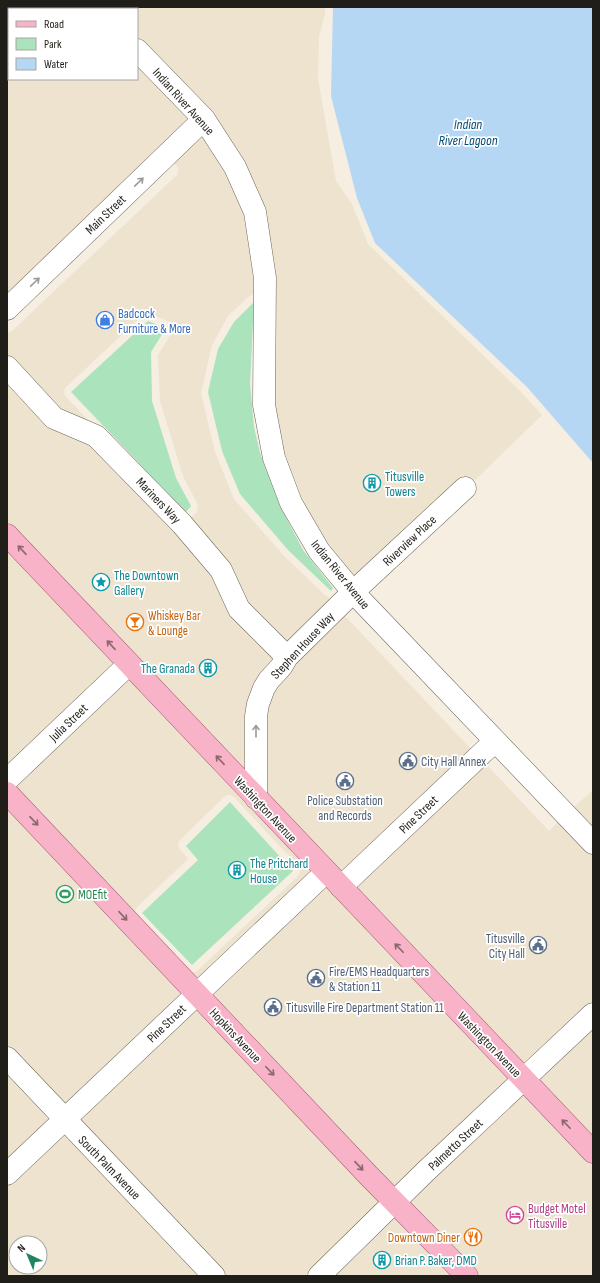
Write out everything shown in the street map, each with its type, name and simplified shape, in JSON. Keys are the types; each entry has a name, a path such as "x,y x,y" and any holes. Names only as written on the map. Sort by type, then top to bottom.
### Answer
{"main road":[{"name":"Washington Avenue","path":"7,535 593,1152"},
{"name":"Hopkins Avenue","path":"7,793 467,1276"}],"street":[{"name":"Indian River Avenue","path":"138,51 204,119 235,167 255,212 265,278 264,404 274,458 291,503 319,551 353,592 593,843"},
{"name":"Main Street","path":"7,309 204,119"},
{"name":"Mariners Way","path":"7,367 54,418 96,436 182,524 221,570 239,609 287,657"},
{"name":"Riverview Place","path":"353,592 465,488"},
{"name":"Stephen House Way","path":"256,798 256,716 258,704 264,688 287,657 353,592"},
{"name":"Julia Street","path":"7,780 129,664"},
{"name":"Pine Street","path":"7,1174 197,994 495,740"},
{"name":"Palmetto Street","path":"319,1276 425,1172 593,1014"},
{"name":"South Palm Avenue","path":"7,1058 214,1276"}],"shaded area":[{"path":"7,7 83,7 84,8 8,8 8,80 138,80 138,63 191,118 7,296"},
{"path":"106,7 325,7 325,14 319,36 318,79 336,181 352,204 368,244 521,392 542,415 472,483 464,476 353,579 326,546 299,500 282,457 273,405 274,277 204,108 138,40 138,8"},
{"path":"203,133 227,170 246,214 256,296 252,295 248,297 228,316 212,345 201,393 215,452 234,499 283,555 326,596 334,598 287,644 246,604 189,519 197,512 198,505 183,476 160,401 158,355 173,331 173,326 170,322 150,314 144,314 65,388 64,393 66,397 94,426 59,410 7,355 7,333 12,331 177,175 179,168 173,162"},
{"path":"7,380 92,443 176,529 276,657 247,777 7,522"},
{"path":"7,547 116,663 7,767"},
{"path":"344,615 472,750 340,875 265,796 265,718 273,693 295,663"},
{"path":"129,676 247,801 247,806 252,807 313,870 196,981 13,787","holes":["226,795 231,795 298,866 300,872 298,876 196,972 192,972 187,970 136,915 135,911 137,907 188,859 179,848 178,844 180,840"]},
{"path":"485,763 549,831 560,820 593,855 593,1001 523,1067 353,888"},
{"path":"593,790 593,831 572,809"},
{"path":"7,805 184,993 64,1107 7,1046"},
{"path":"326,884 511,1078 394,1189 209,995"},
{"path":"197,1007 382,1201 305,1276 226,1276 77,1121"},
{"path":"593,1027 593,1140 537,1080"},
{"path":"7,1070 52,1118 7,1161"},
{"path":"525,1091 593,1164 593,1276 478,1276 407,1203"},
{"path":"65,1132 203,1276 7,1276 7,1186"},
{"path":"395,1214 456,1276 332,1276"}],"green space":[{"path":"254,302 250,384 254,427 260,453 282,510 303,550 333,588 331,591 288,550 240,494 222,451 208,392 218,349 234,322"},
{"path":"148,321 166,328 151,352 152,401 176,478 191,506 186,512 71,392"},
{"path":"230,802 293,871 192,965 142,913 198,860 186,846"}],"water":[{"name":"Indian River Lagoon","path":"333,7 593,7 593,463 527,387 375,243 357,198 331,96"}],"place":[{"name":"Badcock Furniture & More","path":"105,320"},
{"name":"Titusville Towers","path":"372,483"},
{"name":"The Downtown Gallery","path":"101,582"},
{"name":"Whiskey Bar & Lounge","path":"135,622"},
{"name":"The Granada","path":"208,668"},
{"name":"City Hall Annex","path":"408,761"},
{"name":"Police Substation and Records","path":"345,781"},
{"name":"The Pritchard House","path":"237,870"},
{"name":"MOEfit","path":"65,894"},
{"name":"Titusville City Hall","path":"538,945"},
{"name":"Fire/EMS Headquarters & Station 11","path":"316,978"},
{"name":"Titusville Fire Department Station 11","path":"273,1007"},
{"name":"Budget Motel Titusville","path":"515,1215"},
{"name":"Downtown Diner","path":"473,1237"},
{"name":"Brian P. Baker, DMD","path":"382,1260"}]}
